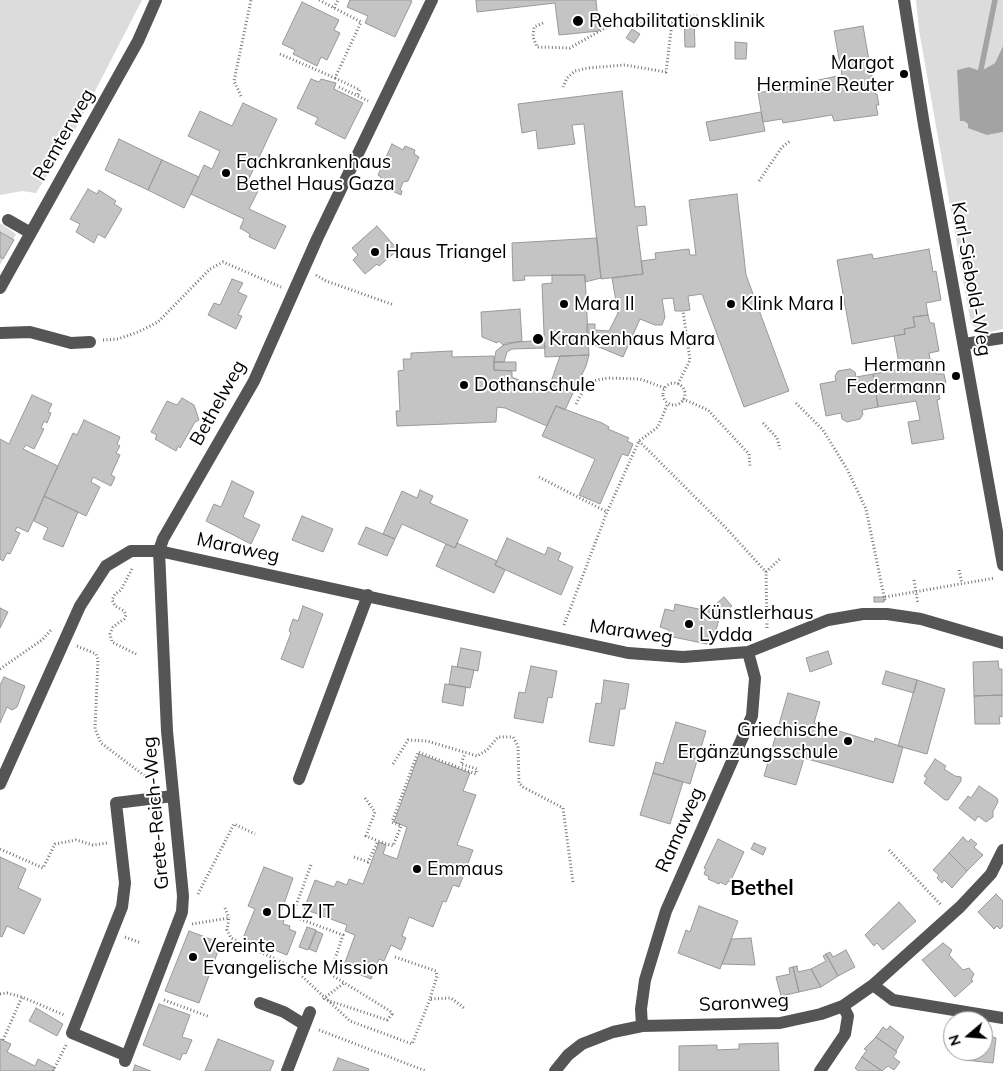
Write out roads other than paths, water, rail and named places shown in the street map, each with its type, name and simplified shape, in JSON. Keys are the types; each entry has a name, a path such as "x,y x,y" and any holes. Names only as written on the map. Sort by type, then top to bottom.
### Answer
{"street":[{"name":"Remterweg","path":"0,288 29,232 138,41 156,0"},
{"name":"Bethelweg","path":"159,550 163,538 254,381 305,267 432,0"},
{"name":"Karl-Siebold-Weg","path":"904,0 924,125 1003,564"},
{"path":"8,220 29,232"},
{"path":"0,333 30,332 71,343 90,342"},
{"path":"964,344 1003,338"},
{"path":"0,784 80,606 106,566 131,551 159,550"},
{"name":"Maraweg","path":"159,550 628,653 683,658 748,652 828,620 863,614 887,614 921,619 1003,643"},
{"name":"Grete-Reich-Weg","path":"159,550 167,731 183,896 182,912 126,1058 74,1027 122,907 126,884 116,803 173,796"},
{"path":"299,779 368,595"},
{"name":"Ramaweg","path":"642,1026 641,1008 645,980 666,911 752,716 754,678 748,652"},
{"name":"Saronweg","path":"555,1071 568,1055 582,1044 613,1032 642,1026 780,1023 821,1014 843,1006 873,985 950,916 991,874 1003,850"},
{"path":"873,985 884,996 893,1000 1003,1018"},
{"path":"260,1003 284,1012 305,1025"},
{"path":"820,1071 845,1034 848,1016 843,1006"},
{"path":"287,1071 310,1012"}],"waterway":[{"path":"979,79 995,0"}],"place":[{"name":"Rehabilitationsklinik","path":"578,21"},
{"name":"Margot Hermine Reuter","path":"904,74"},
{"name":"Fachkrankenhaus Bethel Haus Gaza","path":"226,173"},
{"name":"Haus Triangel","path":"375,252"},
{"name":"Mara II","path":"564,304"},
{"name":"Klink Mara I","path":"731,304"},
{"name":"Krankenhaus Mara","path":"538,339"},
{"name":"Hermann Federmann","path":"956,376"},
{"name":"Dothanschule","path":"464,385"},
{"name":"Künstlerhaus Lydda","path":"689,624"},
{"name":"Griechische Ergänzungsschule","path":"848,741"},
{"name":"Emmaus","path":"417,869"},
{"name":"DLZ IT","path":"267,912"},
{"name":"Vereinte Evangelische Mission","path":"193,957"}],"district":[{"name":"Bethel","path":"762,889"}]}
